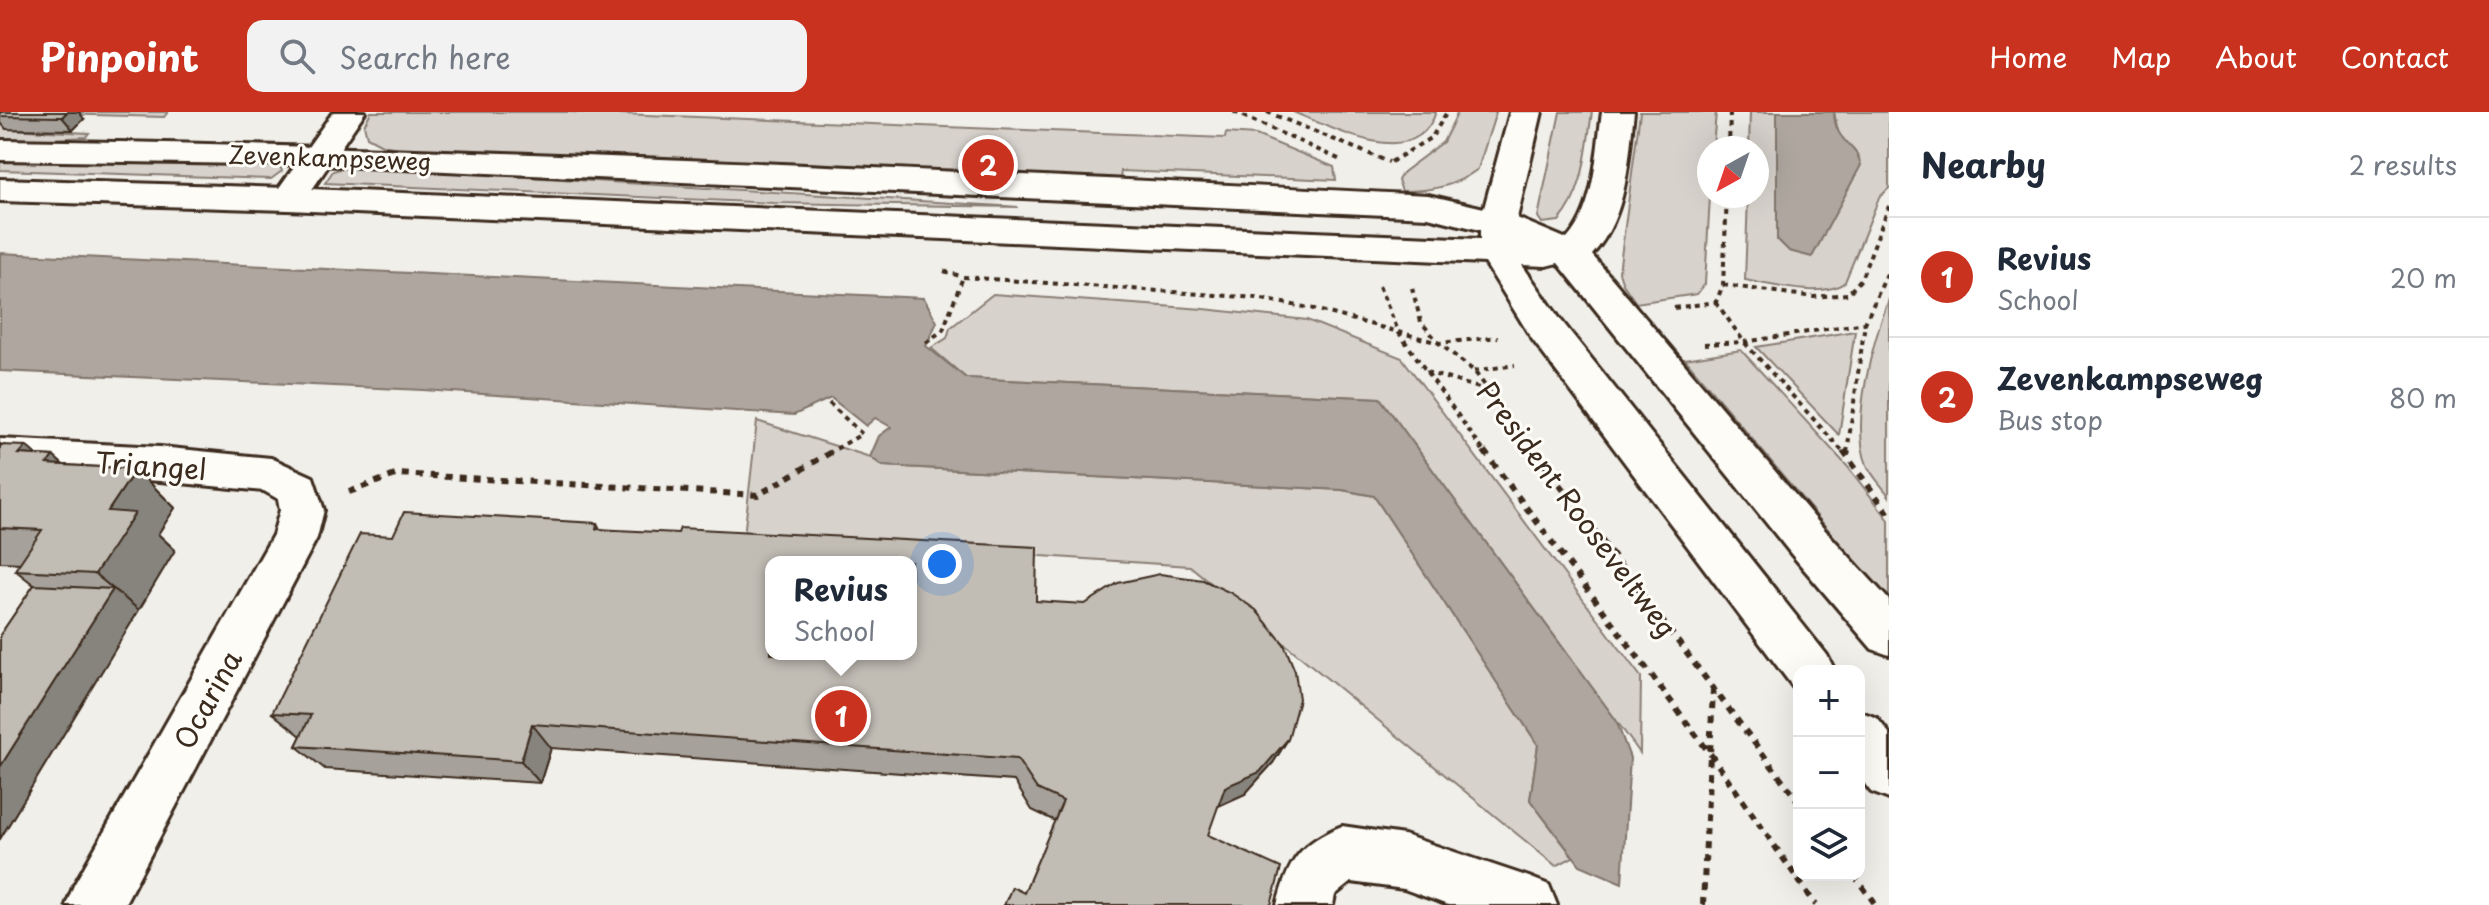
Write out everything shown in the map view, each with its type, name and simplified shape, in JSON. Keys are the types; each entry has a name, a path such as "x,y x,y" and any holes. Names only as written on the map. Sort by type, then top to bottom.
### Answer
{"main road":[{"path":"288,199 349,112"},
{"path":"1526,112 1499,238 1505,268 1546,329 1805,665"},
{"path":"1618,112 1602,212 1587,242 1572,255 1808,542 1889,634"},
{"name":"Zevenkampseweg","path":"0,150 319,155 896,179 1446,208 1499,238 1572,255"},
{"name":"Zevenkampseweg","path":"0,190 288,199 1402,247 1499,238"},
{"name":"Triangel","path":"0,455 160,464 271,475 300,499"},
{"name":"Ocarina","path":"94,905 295,538 300,499"},
{"path":"1861,737 1889,774"},
{"path":"1305,905 1311,880 1342,853 1404,862 1529,905"}],"path":[{"path":"1234,112 1343,159 1351,203"},
{"path":"1267,112 1390,163 1429,143 1444,124 1447,112"},
{"path":"1729,136 1730,112"},
{"path":"1390,163 1387,182 1390,205"},
{"path":"1726,208 1723,285 1814,297 1848,294 1861,279 1889,206"},
{"path":"1361,244 1399,333 1424,371 1711,755 1816,905"},
{"name":"President Rooseveltweg","path":"1402,247 1421,322 1439,343 1474,371 1793,794"},
{"path":"933,267 963,277 1257,298 1314,309 1439,343"},
{"path":"1847,456 1865,323 1889,269"},
{"path":"926,343 943,330 963,277"},
{"path":"1716,302 1744,342 1847,456 1889,514"},
{"path":"1424,371 1490,392"},
{"path":"300,499 398,474 758,495 862,434 829,403"},
{"path":"1703,905 1713,689"},
{"path":"1858,881 1876,905"}],"shaded area":[{"path":"0,112 168,112 164,117 22,113 7,129 89,133 86,137 0,142"},
{"path":"371,112 570,112 1225,138 1226,133 1256,135 1334,167 1336,180 1121,171 1120,180 403,149 382,145 367,137 364,125"},
{"path":"1293,112 1436,112 1425,130 1410,140 1392,143 1350,135"},
{"path":"1458,112 1496,112 1478,169 1442,187 1402,191 1398,180 1403,172 1443,142"},
{"path":"1560,112 1592,112 1586,155 1568,210 1559,221 1542,223 1538,217"},
{"path":"1640,112 1716,112 1714,136 1697,136 1697,208 1709,208 1705,284 1697,294 1636,303 1619,272"},
{"path":"1750,112 1777,112 1777,239 1859,156 1839,137 1834,112 1889,112 1889,188 1879,198 1845,282 1825,290 1811,290 1745,280 1748,208 1769,208 1769,136 1749,136"},
{"path":"1777,112 1834,112 1838,131 1861,165 1812,257 1789,251 1777,239"},
{"path":"0,159 278,161 282,171 271,179 0,170"},
{"path":"350,166 1018,207 773,203 325,183 333,171"},
{"path":"0,253 924,298 937,322 926,346 966,378 1380,398 1616,720 1630,758 1622,883 1580,865 1530,800 1538,745 1374,496 1342,490 883,466 870,457 879,436 891,427 875,418 866,426 831,398 794,415 423,390 0,371"},
{"path":"993,294 1204,309 1307,320 1402,358 1641,677 1640,753 1380,398 966,378 931,348 947,338 950,328"},
{"path":"1889,299 1889,496 1867,465 1861,427 1871,359"},
{"path":"1855,331 1839,435 1756,347"},
{"path":"1741,350 1847,466 1889,520 1889,602 1685,359"},
{"path":"757,421 870,457 883,466 1342,490 1374,496 1538,745 1530,800 1573,857 1556,866 1190,566 744,536"}],"building":[{"path":"0,112 67,112 62,117 0,116"},
{"path":"0,445 26,446 19,454 53,456 47,464 136,469 108,511 135,513 95,574 15,570 42,530 0,528"},
{"path":"404,512 597,523 596,529 678,533 680,528 1037,547 1036,601 1085,604 1118,583 1160,574 1203,580 1231,593 1256,610 1284,644 1295,671 1299,699 1288,739 1260,772 1225,787 1208,835 1281,868 1271,905 1004,905 1012,887 1024,893 1063,801 1037,789 1017,759 532,724 521,761 296,746 311,715 272,713 360,534 393,536"},
{"path":"34,585 113,589 0,767 0,635"}],"place":[{"name":"Zevenkampseweg","path":"988,165"},
{"name":"Revius","path":"841,716"}]}
